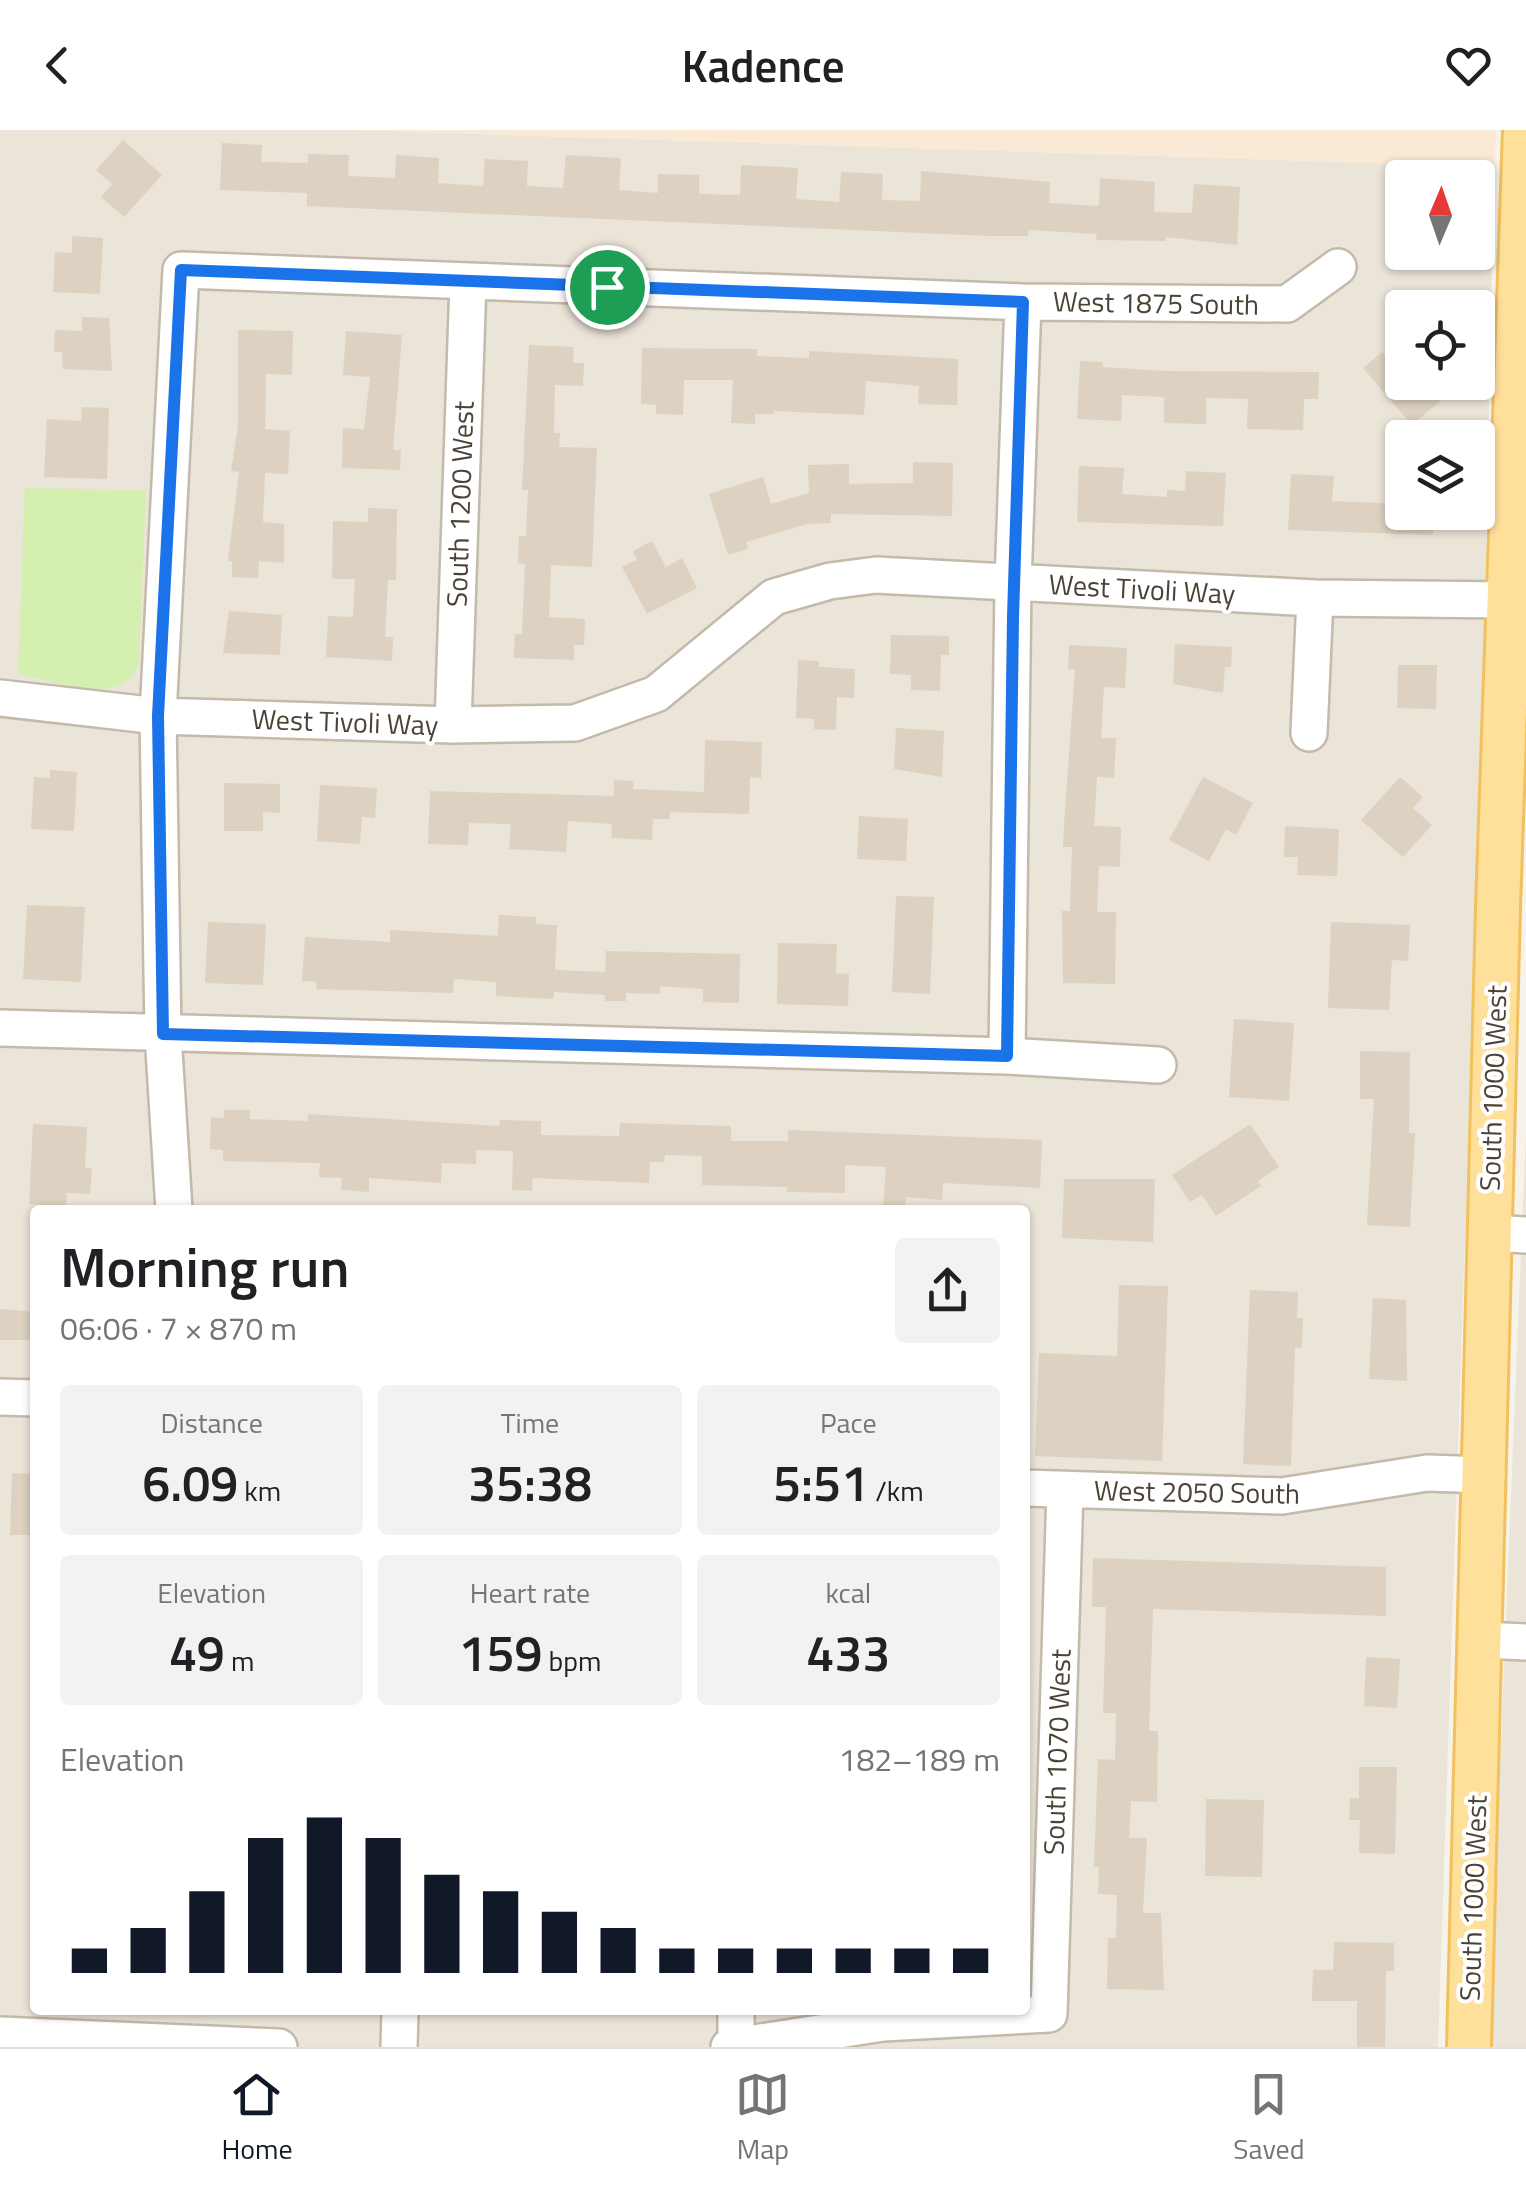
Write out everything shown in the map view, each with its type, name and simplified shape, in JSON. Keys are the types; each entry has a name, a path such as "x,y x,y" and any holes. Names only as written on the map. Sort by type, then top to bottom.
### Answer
{"main road":[{"name":"South 1000 West","path":"1469,2047 1486,1476 1508,1234 1517,907 1509,600 1520,510 1525,130"}],"street":[{"name":"West 1875 South","path":"158,716 181,270 1023,302 1287,304 1338,267"},
{"name":"South 1200 West","path":"453,725 468,282"},
{"path":"1007,1056 1014,583 1023,302"},
{"name":"West Tivoli Way","path":"0,698 158,716 453,725 575,723 656,694 774,597 830,580 876,575 1315,598 1509,600"},
{"path":"1310,733 1315,598"},
{"path":"158,716 163,1034 174,1205"},
{"path":"0,1028 1007,1056 1158,1065"},
{"path":"0,1397 30,1398"},
{"name":"West 2050 South","path":"1030,1488 1282,1496 1427,1472 1486,1476"},
{"name":"South 1070 West","path":"732,2046 883,2023 1049,2014 1065,1490"},
{"path":"1482,1640 1526,1642"},
{"path":"399,2047 400,2015"},
{"path":"732,2046 735,2015"},
{"path":"0,2035 56,2032 279,2047"}],"shaded area":[{"path":"0,130 356,130 1385,163 1385,270 1492,270 1491,290 1385,290 1385,400 1489,400 1489,420 1385,420 1385,530 1486,530 1438,2047 0,2047"},
{"path":"356,130 1496,130 1494,160 1385,160 1385,163"},
{"path":"1526,1133 1526,2047 1489,2047 1506,1617"}],"green space":[{"path":"25,488 146,490 139,660 132,676 121,685 88,689 18,674"}],"building":[{"path":"123,140 162,175 124,217 101,197 112,184 96,170"},
{"path":"222,143 262,145 261,162 308,163 308,154 349,155 348,176 395,178 396,155 439,158 438,183 483,186 485,159 528,161 527,186 563,188 566,155 621,158 619,190 658,193 658,174 699,175 699,194 740,195 741,165 798,168 796,199 839,202 841,172 883,174 882,200 920,201 921,171 1050,182 1049,203 1099,206 1100,178 1155,182 1154,212 1192,213 1194,184 1240,187 1237,245 1166,237 1166,241 1096,240 1097,234 1029,230 1028,236 990,236 307,206 307,193 220,190"},
{"path":"72,236 103,238 100,294 53,292 55,252 72,253"},
{"path":"82,317 109,318 112,371 63,369 62,352 54,352 55,330 82,331"},
{"path":"238,330 293,331 292,375 266,374 265,429 290,431 288,474 265,473 263,522 284,524 284,563 259,561 258,578 232,577 232,561 228,561 239,472 231,471 238,426"},
{"path":"346,331 402,335 393,450 401,450 400,470 342,468 343,428 364,429 370,377 343,375"},
{"path":"529,345 574,347 573,363 584,363 583,386 555,385 554,433 560,433 559,447 597,448 592,567 551,565 549,617 585,619 584,645 574,645 574,660 514,658 515,634 522,634 525,564 518,563 519,536 526,536 528,490 522,490"},
{"path":"642,348 757,349 757,356 809,358 809,351 958,359 957,405 918,404 919,386 866,381 864,415 774,411 755,414 755,424 731,423 733,380 684,380 683,415 656,414 656,405 641,404"},
{"path":"1382,352 1385,356 1385,394 1363,368"},
{"path":"1080,361 1103,362 1103,367 1165,371 1319,372 1318,399 1304,399 1303,430 1247,429 1248,399 1206,398 1206,424 1164,423 1164,397 1122,395 1121,421 1077,419"},
{"path":"1391,400 1441,400 1418,420 1408,420"},
{"path":"82,407 109,408 107,479 44,477 47,419 81,421"},
{"path":"913,462 953,463 952,516 831,514 831,523 807,524 746,542 748,549 728,555 709,494 763,477 771,504 809,493 808,465 849,464 849,484 913,483"},
{"path":"1079,466 1124,468 1122,494 1167,497 1167,490 1185,491 1186,471 1226,473 1223,526 1077,522"},
{"path":"1291,474 1334,476 1332,501 1385,503 1385,530 1433,530 1433,535 1288,530"},
{"path":"368,508 397,509 396,580 388,580 385,637 393,637 392,661 326,657 328,616 353,617 355,579 332,579 333,521 368,522"},
{"path":"652,541 666,567 682,558 697,588 647,614 622,567 637,560 633,551"},
{"path":"229,611 282,615 280,655 223,653"},
{"path":"891,635 949,636 949,655 941,655 940,691 911,690 911,675 890,674"},
{"path":"1175,644 1232,647 1231,667 1225,667 1223,693 1173,684"},
{"path":"1069,645 1127,648 1125,688 1104,687 1101,738 1116,738 1114,778 1097,777 1094,826 1121,827 1120,867 1099,866 1097,912 1116,912 1115,984 1063,983 1062,911 1070,911 1072,847 1063,847 1075,669 1068,669"},
{"path":"798,660 819,661 819,667 855,669 854,698 837,697 836,730 814,729 814,719 796,718"},
{"path":"1398,665 1437,665 1436,709 1397,708"},
{"path":"896,728 944,731 942,777 894,769"},
{"path":"705,740 762,742 761,778 750,777 749,814 670,812 670,819 653,819 652,840 611,838 612,824 568,821 566,852 509,849 511,824 469,823 468,845 428,844 430,791 614,796 614,780 634,781 633,789 704,792"},
{"path":"50,770 77,772 74,831 31,829 34,777 50,778"},
{"path":"1203,777 1253,803 1236,835 1226,829 1209,861 1169,840"},
{"path":"1400,777 1423,797 1413,808 1432,825 1403,857 1361,820"},
{"path":"224,783 280,784 280,813 263,812 263,831 224,831"},
{"path":"320,785 377,788 375,818 362,817 360,844 317,841"},
{"path":"859,816 908,819 906,861 857,859"},
{"path":"1285,826 1339,829 1337,876 1297,875 1298,857 1284,857"},
{"path":"896,896 934,897 930,994 892,992"},
{"path":"27,905 85,907 81,982 23,979"},
{"path":"499,915 536,917 536,924 557,925 555,970 605,972 606,951 740,954 739,1003 703,1002 703,989 660,986 660,994 626,993 626,1001 605,1001 605,995 554,992 553,999 496,996 496,982 454,979 453,993 316,989 317,982 302,981 305,937 390,942 390,930 498,936"},
{"path":"208,922 266,924 263,985 205,983"},
{"path":"1331,922 1410,925 1408,961 1392,960 1389,1010 1328,1008"},
{"path":"778,943 837,944 836,973 849,974 848,1006 777,1004"},
{"path":"1234,1019 1294,1023 1289,1101 1229,1097"},
{"path":"1360,1051 1410,1052 1409,1133 1415,1133 1410,1227 1367,1225 1374,1099 1360,1099"},
{"path":"224,1110 250,1110 250,1119 308,1121 308,1114 499,1126 500,1120 541,1121 541,1135 619,1136 620,1123 731,1126 731,1141 788,1141 788,1130 1042,1140 1040,1188 943,1183 942,1200 906,1197 905,1205 883,1205 886,1167 845,1165 845,1193 787,1192 787,1187 702,1185 702,1156 665,1155 664,1162 650,1162 649,1183 533,1178 532,1191 512,1190 513,1151 476,1150 476,1164 442,1163 441,1183 369,1178 369,1192 341,1190 342,1178 319,1177 320,1163 223,1161 223,1150 210,1149 211,1117 224,1118"},
{"path":"33,1124 87,1127 85,1168 92,1168 90,1194 67,1193 66,1205 29,1204"},
{"path":"1250,1124 1279,1167 1258,1181 1261,1186 1216,1216 1202,1195 1190,1202 1172,1175"},
{"path":"1064,1179 1155,1179 1153,1242 1062,1238"},
{"path":"1119,1285 1168,1286 1162,1461 1035,1456 1039,1353 1117,1356"},
{"path":"1250,1290 1298,1292 1297,1318 1303,1318 1302,1348 1295,1347 1291,1466 1243,1464"},
{"path":"1373,1298 1406,1300 1407,1381 1369,1379"},
{"path":"0,1309 30,1312 30,1340 0,1340"},
{"path":"12,1473 30,1474 30,1535 10,1535"},
{"path":"1093,1558 1386,1567 1386,1616 1153,1609 1149,1731 1158,1731 1157,1802 1131,1801 1129,1838 1147,1838 1143,1913 1161,1913 1164,1990 1107,1989 1108,1938 1116,1938 1117,1895 1098,1894 1099,1867 1094,1867 1098,1759 1115,1760 1116,1713 1103,1713 1106,1607 1092,1607"},
{"path":"1366,1657 1400,1659 1397,1708 1364,1706"},
{"path":"1359,1767 1397,1767 1395,1854 1359,1853 1360,1820 1349,1820 1350,1798 1359,1798"},
{"path":"1206,1799 1264,1800 1262,1877 1205,1876"},
{"path":"1334,1942 1394,1943 1394,1971 1386,1971 1385,2047 1357,2047 1357,2001 1312,2001 1313,1970 1333,1970"}],"route":[{"path":"181,270 607,287 1023,302 1013,617 1007,1056 163,1034 158,716 181,270"}]}
